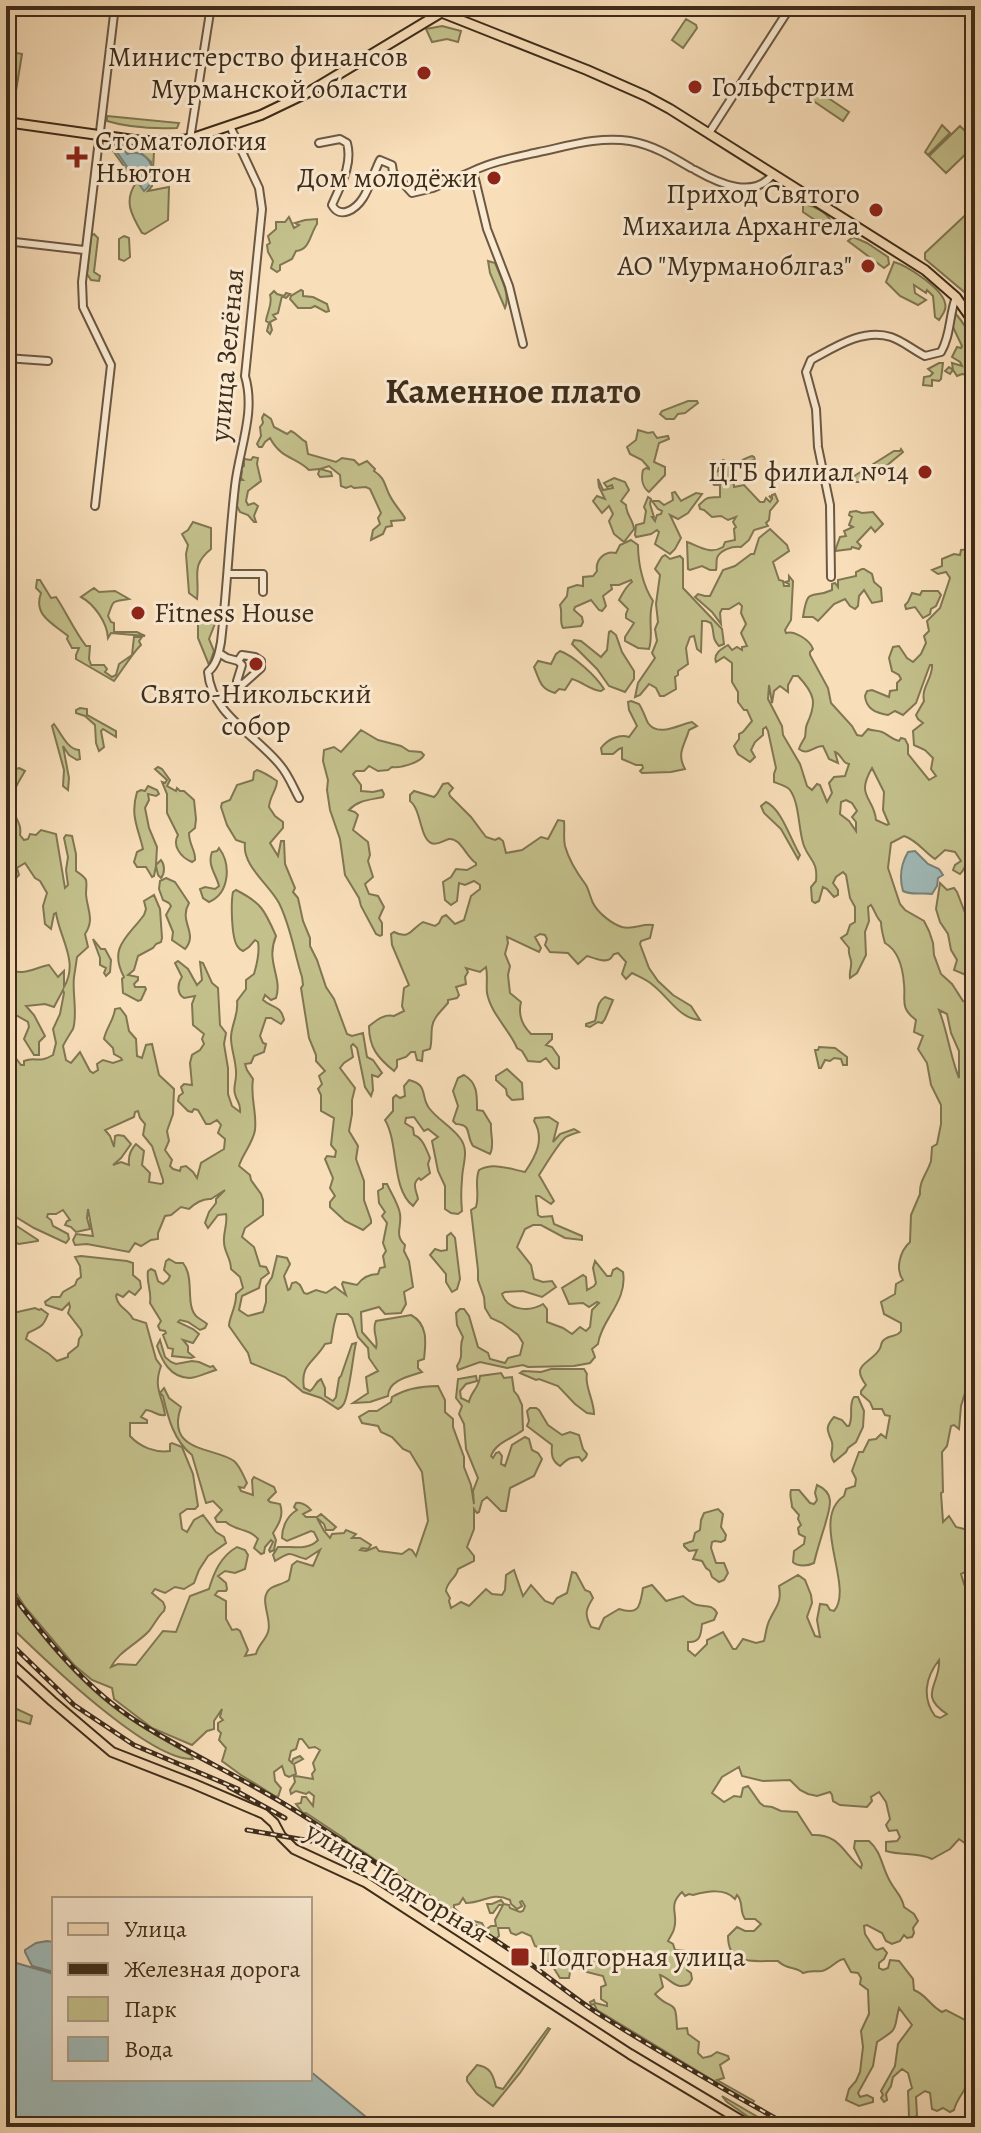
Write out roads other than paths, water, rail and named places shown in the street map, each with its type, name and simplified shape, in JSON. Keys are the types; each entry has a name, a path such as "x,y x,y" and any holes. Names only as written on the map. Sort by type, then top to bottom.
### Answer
{"main road":[{"path":"425,6 444,9 467,23"},
{"path":"9,123 162,142 190,139 261,115 309,92 444,9"},
{"path":"423,22 445,18 467,23 618,83 658,103 925,270 956,297 975,324"},
{"name":"улица Подгорная","path":"6,1659 112,1752 264,1814 294,1849 365,1882 630,2054 752,2127"}],"street":[{"path":"95,506 111,365 83,307 81,289 115,6"},
{"path":"190,139 211,6"},
{"path":"433,6 444,9 452,6"},
{"path":"460,6 458,17 467,23"},
{"path":"709,133 791,6"},
{"path":"6,164 9,123"},
{"name":"улица Зелёная","path":"230,126 259,188 262,209 245,376 249,391 248,417 235,483 219,653 208,672 209,685 215,698 281,766 299,798"},
{"path":"319,143 340,139 347,143 349,150 343,180 332,205 339,213 348,212 364,198 380,160 392,165 393,172 412,193 433,188 485,165 584,142 610,140 654,147 722,184 734,187 762,185 773,174"},
{"path":"473,171 486,224 509,286 523,344"},
{"path":"6,241 84,250"},
{"path":"831,577 830,505 818,447 816,409 806,372 809,364 844,342 862,337 887,335 925,356 941,352 947,341 956,297"},
{"path":"6,358 48,361"},
{"path":"228,574 263,574 263,592"},
{"path":"219,653 242,665 237,681 242,685 261,668 261,661 242,655 238,661"}],"water":[{"path":"114,148 147,159 151,165 152,179 144,191"},
{"path":"915,851 943,875 938,878 932,894 903,891 901,876 904,861 908,852"},
{"path":"52,1942 52,1971 32,1966 25,1950 36,1943"},
{"path":"6,1960 52,1973 52,2081 312,2081 312,2073 366,2117 372,2126 383,2127 6,2127"}],"railway":[{"path":"6,1586 84,1679 141,1724 289,1807 529,1963 602,2016 791,2127"},
{"path":"6,1639 74,1705 134,1745 238,1789"},
{"path":"229,1787 285,1818"},
{"path":"247,1830 311,1841"}],"place":[{"name":"Министерство финансов Мурманской области","path":"424,73"},
{"name":"Гольфстрим","path":"695,87"},
{"name":"Стоматология Ньютон","path":"77,157"},
{"name":"Дом молодёжи","path":"494,178"},
{"name":"Приход Святого Михаила Архангела","path":"876,210"},
{"name":"AO \"Мурманоблгаз\"","path":"868,266"},
{"name":"ЦГБ филиал №14","path":"925,472"},
{"name":"Fitness House","path":"138,613"},
{"name":"Свято-Никольский собор","path":"256,664"},
{"name":"Подгорная улица","path":"520,1957"}],"district":[{"name":"Каменное плато","path":"513,390"}]}
